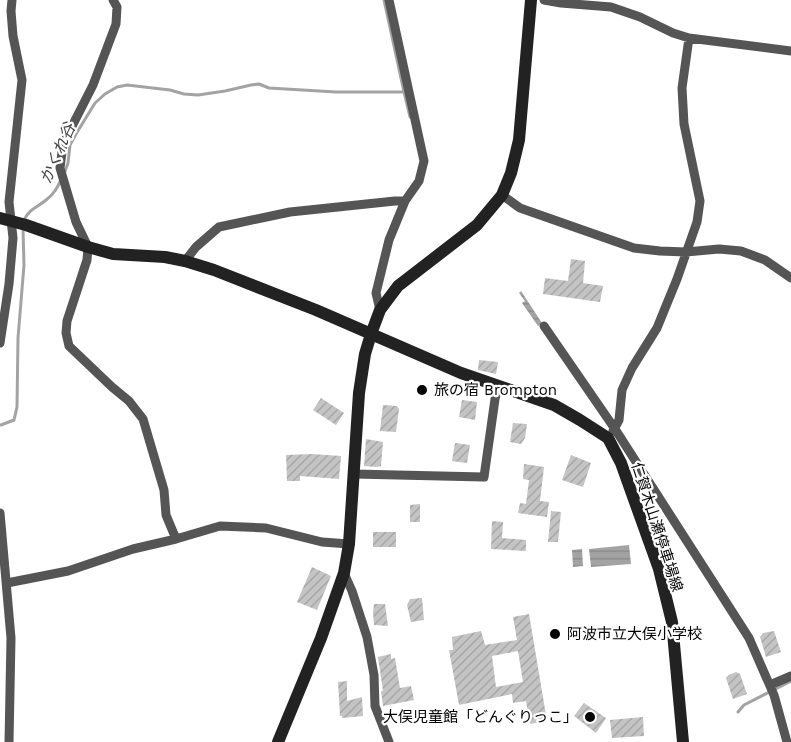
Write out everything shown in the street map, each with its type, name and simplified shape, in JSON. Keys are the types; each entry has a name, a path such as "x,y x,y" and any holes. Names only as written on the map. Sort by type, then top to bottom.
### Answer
{"main road":[{"path":"278,742 321,638 344,573 349,544 359,393 365,354 371,334 380,310 398,286 477,225 502,195 511,173 519,140 531,0"},
{"path":"14,222 113,254 165,257 214,270 316,310 461,373 554,405 611,434"},
{"name":"仁賀木山瀬停車場線","path":"611,434 659,568 672,622 683,742"}],"street":[{"path":"0,344 9,284 14,222 9,202 22,80 13,36 10,11 12,0"},
{"path":"113,0 117,6 116,24 93,85 63,144 60,168 76,222 88,247 87,260 67,321 66,333 69,346 129,401 143,419 164,490 166,515 176,539"},
{"path":"380,310 376,293 389,240 405,201 419,181 424,161 389,0"},
{"path":"544,0 611,7 640,16 672,33 689,38 791,51"},
{"path":"611,434 619,420 622,390 632,368 657,328 697,222 700,201 684,124 682,88 689,38"},
{"path":"502,195 520,208 634,248 686,252 719,249 741,251 765,260 791,278"},
{"path":"185,261 196,247 219,227 290,212 405,201"},
{"path":"544,326 611,434 749,638 772,690 787,742"},
{"path":"354,474 484,477 498,386"},
{"path":"0,513 11,638 9,742"},
{"path":"7,583 68,572 133,549 220,526 266,528 322,542 349,544"},
{"path":"344,573 367,637 374,675 375,706 389,742"},
{"path":"772,690 791,676"}],"shaded area":[{"path":"521,291 542,323 538,326 522,303 525,301 519,293"},
{"path":"629,545 631,564 591,567 589,549"},
{"path":"582,549 583,566 573,567 572,550"}],"building":[{"path":"571,259 585,261 583,283 603,286 600,302 543,294 545,278 568,281"},
{"path":"479,360 498,362 496,374 478,370"},
{"path":"321,398 344,413 336,425 313,410"},
{"path":"462,400 477,402 475,420 459,417"},
{"path":"383,405 397,406 399,409 396,432 380,431"},
{"path":"513,423 527,424 525,438 521,444 510,442"},
{"path":"366,439 383,442 381,466 364,466"},
{"path":"455,443 470,445 467,463 452,461"},
{"path":"286,455 341,456 339,479 300,476 300,481 287,481"},
{"path":"571,455 591,463 583,487 562,480"},
{"path":"524,464 544,467 540,501 549,502 547,517 518,513 520,503 526,504 529,480 523,479"},
{"path":"420,504 420,522 410,522 410,505"},
{"path":"551,511 561,512 558,542 548,542"},
{"path":"492,521 503,522 502,538 526,540 526,551 491,549"},
{"path":"373,532 396,532 396,547 373,547"},
{"path":"312,567 331,576 317,610 297,602"},
{"path":"422,598 424,620 411,622 407,605 410,599"},
{"path":"374,604 385,604 388,626 374,625"},
{"path":"529,614 547,721 530,724 526,701 513,703 512,694 459,705 449,650 453,650 452,637 481,631 485,645 517,640 513,617","holes":["518,651 523,682 496,687 492,656"]},
{"path":"774,631 781,652 766,657 760,637 763,633"},
{"path":"391,654 391,659 395,658 400,688 411,686 414,700 383,706 378,657"},
{"path":"736,672 740,674 747,694 733,699 726,678"},
{"path":"347,681 347,701 362,697 363,716 342,718 340,716 338,682"},
{"name":"大俣児童館「どんぐりっこ」","path":"584,703 606,718 596,733 574,716"},
{"path":"643,717 644,736 612,738 610,720"}],"waterway":[{"name":"かくれ谷","path":"64,174 70,145 76,134 95,103 117,87 127,85 198,95 259,84 269,88 336,92 404,92 384,0"},
{"path":"404,92 410,117"},
{"name":"かくれ谷","path":"24,220 31,211 51,195 61,180"},
{"name":"かくれ谷","path":"1,425 14,420 17,407 18,338 24,265 23,229"},
{"path":"738,712 744,705 791,681"}],"place":[{"name":"旅の宿 Brompton","path":"422,390"},
{"name":"阿波市立大俣小学校","path":"555,634"},
{"name":"大俣児童館「どんぐりっこ」","path":"590,717"}]}
